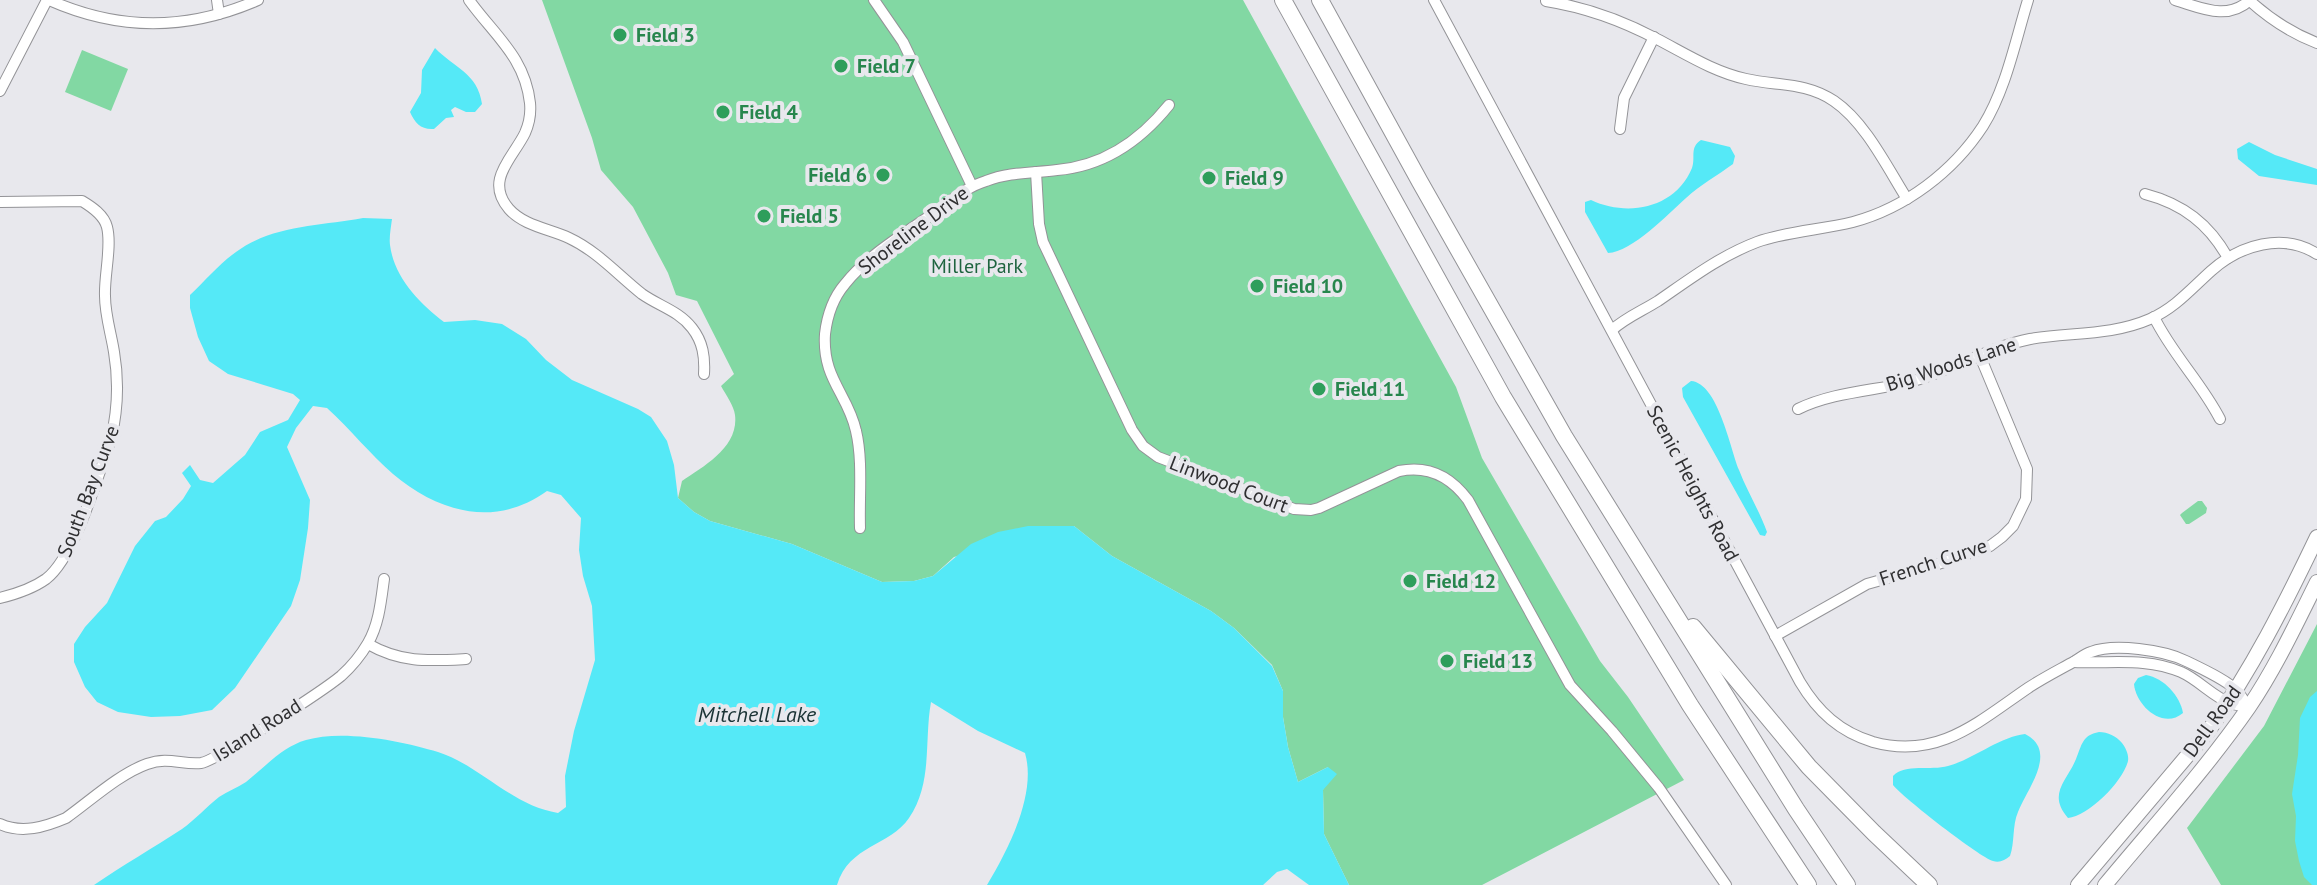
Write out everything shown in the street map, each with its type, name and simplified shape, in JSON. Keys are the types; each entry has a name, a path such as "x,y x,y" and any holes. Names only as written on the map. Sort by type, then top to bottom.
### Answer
{"highway":[{"path":"1274,0 1324,75"},
{"path":"1283,0 1503,397 1690,705 1808,885"},
{"path":"1322,0 1427,196 1564,436 1787,796 1847,885"},
{"path":"1564,436 1693,626 1749,696 1809,767 1929,885"},
{"path":"1756,809 1798,885"}],"main road":[{"name":"Dell Road","path":"2078,885 2209,730 2237,690 2269,635 2317,537"},
{"name":"Dell Road","path":"2105,885 2212,756 2248,707 2291,636 2317,582"}],"street":[{"path":"0,91 48,0 99,18 157,24 219,14 258,0"},
{"path":"217,0 219,14"},
{"path":"469,0 516,58 527,88 530,107 528,124 502,169 501,194 507,206 527,223 586,247 641,293 682,317 701,343 705,359 704,374"},
{"path":"874,0 903,42 972,186"},
{"name":"Scenic Heights Road","path":"1434,0 1775,636 1807,694 1828,719 1862,738 1900,747 1930,744 1952,738 2092,651 2122,648 2146,650 2181,659 2237,690 2248,707"},
{"path":"1612,330 1733,252 1788,233 1852,222 1890,208 1930,184 1950,166 1983,125 2005,76 2028,0"},
{"path":"2175,0 2224,13 2234,11 2250,0 2282,26 2317,43"},
{"path":"1546,1 1607,18 1654,37 1726,74 1747,80 1799,85 1817,91 1850,113 1907,199"},
{"path":"1620,129 1624,98 1654,37"},
{"name":"Shoreline Drive","path":"860,528 857,434 827,361 825,335 831,309 843,286 892,243 972,186 1010,174 1081,166 1114,154 1148,129 1169,105"},
{"name":"Linwood Court","path":"1036,172 1043,242 1132,430 1143,446 1158,457 1294,509 1319,508 1387,475 1408,469 1438,474 1456,485 1468,500 1570,685 1659,788 1726,885"},
{"path":"2145,194 2164,199 2198,219 2212,233 2228,258"},
{"name":"South Bay Curve","path":"0,202 82,201 102,217 108,240 105,301 118,383 116,420 111,439 69,552 48,578 33,587 0,598"},
{"name":"Big Woods Lane","path":"1798,409 1824,399 1909,382 2008,344 2126,328 2170,308 2228,258 2261,245 2292,242 2317,254"},
{"path":"2154,317 2168,342 2208,396 2220,419"},
{"name":"French Curve","path":"1775,636 1867,584 1990,546 2013,526 2026,499 2027,469 1980,356"},
{"name":"Island Road","path":"0,824 23,829 53,824 131,772 156,761 203,763 254,734 333,681 355,662 368,644 380,610 384,579"},
{"path":"368,644 401,658 420,661 466,659"},
{"path":"2073,662 2151,663 2198,681 2228,703 2248,707"}],"green space":[{"name":"Miller Park","path":"542,0 1243,0 1456,387 1482,458 1600,661 1684,780 1482,885 1349,885 1324,834 1323,790 1328,767 1298,782 1283,717 1283,691 1272,665 1234,628 1211,611 1112,556 1074,526 954,557 933,576 914,581 882,582 792,544 710,521 694,512 678,498 682,481 718,454 732,437 734,412 721,386 734,374 697,301 676,295 668,273 633,207 601,170"},
{"path":"82,50 128,69 111,111 65,92"},
{"path":"2202,501 2207,508 2206,513 2186,524 2180,515"},
{"path":"2317,624 2317,885 2221,885 2187,828 2264,726"}],"water":[{"path":"435,48 476,85 482,104 475,112 455,107 451,110 454,117 446,118 434,129 429,129 419,125 410,112 421,93 422,70"},
{"path":"1701,140 1730,147 1735,156 1733,164 1691,193 1638,239 1618,251 1608,253 1585,212 1585,202 1591,200 1620,208 1634,208 1662,201 1684,182 1692,168 1695,146"},
{"path":"2249,142 2275,155 2317,169 2317,185 2259,176 2238,159 2237,149"},
{"name":"Mitchell Lake","path":"363,218 392,219 392,257 402,278 417,298 444,322 475,320 502,324 526,339 572,380 651,417 667,441 678,498 710,521 792,544 882,582 914,581 933,576 971,544 998,532 1028,526 1074,526 1112,556 1211,611 1234,628 1272,666 1283,691 1283,717 1298,782 1328,767 1337,774 1323,790 1324,834 1349,885 1309,885 1287,869 1277,872 1263,885 987,885 1011,839 1024,804 1028,769 1025,753 978,731 931,702 925,776 917,805 901,827 851,862 837,885 94,885 182,829 219,797 246,782 281,752 297,743 321,737 354,736 390,740 438,752 454,758 541,809 558,813 566,807 565,776 574,731 595,660 592,606 579,550 581,518 561,495 547,491 528,502 488,512 468,511 429,498 393,474 327,408 313,406 296,428 287,447 310,500 300,580 291,606 235,688 212,710 151,717 118,712 97,702 85,687 74,662 74,644 107,603 135,546 155,521 166,517 183,499 191,486 182,473 190,465 200,480 213,483 245,455 260,432 288,420 300,400 293,394 228,374 209,361 198,337 190,308 190,295 236,252 265,236"},
{"path":"1691,381 1700,384 1716,404 1739,470 1767,532 1765,536 1760,535 1683,397 1682,388"},
{"path":"2146,675 2170,689 2183,713 2167,719 2145,707 2134,684"},
{"path":"2317,691 2317,885 2312,885 2304,877 2299,861 2292,794 2300,718 2310,697"},
{"path":"2099,732 2120,741 2127,752 2128,761 2104,797 2085,811 2068,818 2059,802 2061,788 2083,741"},
{"path":"2025,734 2035,741 2040,750 2040,760 2038,771 2016,817 2010,856 2002,861 1993,861 1974,850 1925,814 1893,785 1893,776 1898,772 1911,768 1948,766 2006,739"}],"place":[{"name":"Field 3","path":"620,35"},
{"name":"Field 7","path":"841,66"},
{"name":"Field 4","path":"723,112"},
{"name":"Field 6","path":"883,175"},
{"name":"Field 9","path":"1209,178"},
{"name":"Field 5","path":"764,216"},
{"name":"Field 10","path":"1257,286"},
{"name":"Field 11","path":"1319,389"},
{"name":"Field 12","path":"1410,581"},
{"name":"Field 13","path":"1447,661"}]}
